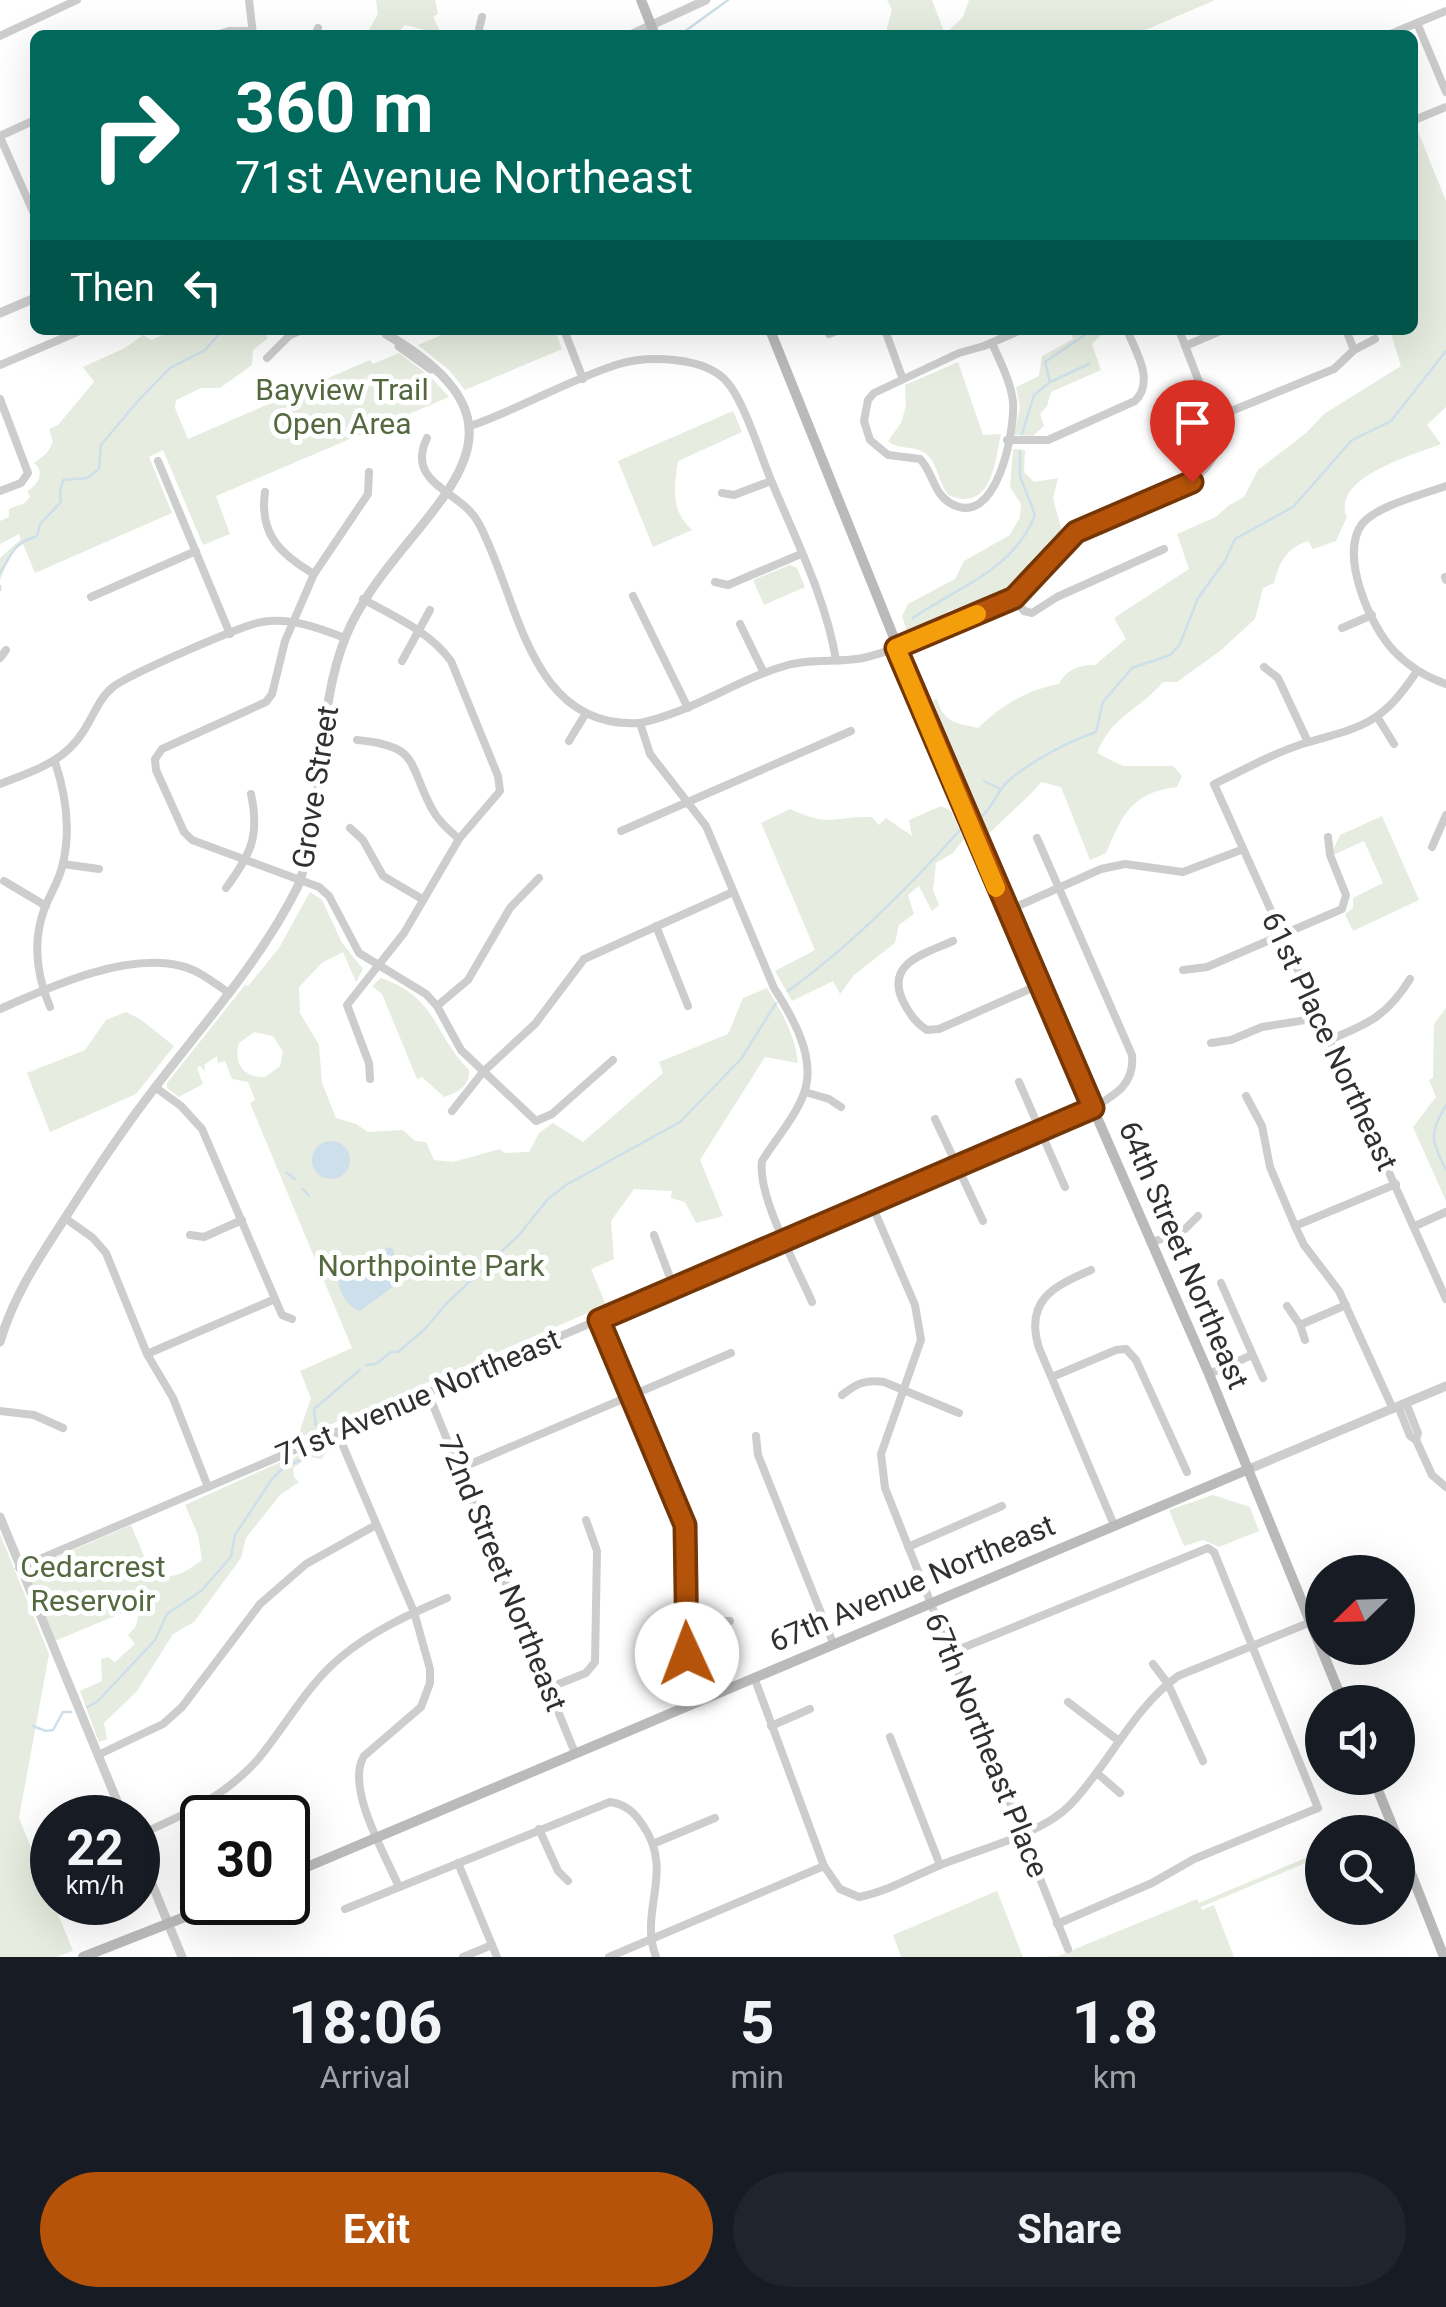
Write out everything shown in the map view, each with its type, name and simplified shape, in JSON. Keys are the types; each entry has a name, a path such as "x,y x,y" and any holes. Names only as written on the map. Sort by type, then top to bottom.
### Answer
{"main road":[{"path":"641,0 653,30"},
{"name":"64th Street Northeast","path":"772,335 1006,911 1209,1374 1305,1607"},
{"name":"67th Avenue Northeast","path":"310,1865 1249,1469"},
{"path":"1415,1883 1444,1957"},
{"path":"83,1957 180,1921"}],"street":[{"path":"0,36 77,0"},
{"path":"249,0 253,30"},
{"path":"653,30 706,0"},
{"path":"1400,30 1446,12"},
{"path":"480,30 482,18"},
{"path":"1417,23 1446,92"},
{"path":"1418,119 1446,107"},
{"path":"30,122 0,137 30,205"},
{"path":"0,313 30,300"},
{"path":"0,366 71,335"},
{"path":"267,358 290,335"},
{"path":"387,335 454,388 464,403 470,426 632,361 686,361 718,372 732,388 772,481 831,628 836,660"},
{"path":"566,335 583,378"},
{"path":"887,335 902,378"},
{"path":"992,343 1012,398 1007,440 993,491 973,506 955,506 938,492 930,470 920,459 888,454 870,440 864,421 868,400 882,387 1010,335"},
{"path":"1007,440 1035,442 1057,437 1128,405 1144,391 1142,368 1129,335"},
{"path":"427,438 420,452 423,467 477,520 536,664 550,685 586,714 609,722 640,723 688,708 764,674 808,661 860,659 896,648 1014,598 1071,536 1192,482 1204,471 1218,443 1214,418 1181,335"},
{"path":"1185,346 1210,335"},
{"path":"1348,335 1354,350"},
{"path":"1214,418 1334,369 1354,350 1376,340"},
{"path":"0,400 28,473 20,482 0,491"},
{"name":"Grove Street","path":"0,1342 4,1312 27,1276 154,1087 268,939 300,879 314,819 330,695 344,638 387,564 448,493 468,455 470,426"},
{"path":"158,461 230,634"},
{"path":"369,472 368,494 314,574 292,622 272,694 266,702 157,754 156,770 184,832 192,840 320,887 329,896 358,953 437,1006 461,1050 536,1120 552,1114 613,1060"},
{"path":"722,493 734,494 772,481"},
{"path":"1446,486 1368,518 1352,544 1353,566 1386,642 1417,671 1446,684"},
{"path":"265,492 262,509 278,549 314,574"},
{"path":"1014,598 1024,611 1032,613 1057,597 1164,550"},
{"path":"91,597 196,551"},
{"path":"715,582 728,585 801,554"},
{"path":"633,596 688,708"},
{"path":"363,600 419,630 451,660 498,776 500,790 459,839 411,922 347,1006 369,1062 370,1079"},
{"path":"402,661 430,610"},
{"path":"1342,628 1372,615"},
{"path":"0,784 55,762 72,746 111,688 230,634 261,622 292,622 344,638"},
{"path":"740,624 764,674"},
{"path":"1264,666 1278,678 1308,742 1342,734 1378,718 1417,671"},
{"path":"569,741 586,714"},
{"path":"1378,718 1394,744"},
{"path":"640,723 650,754 706,826 774,988 801,1038 807,1067 805,1092 762,1161 760,1173 812,1302"},
{"path":"621,831 851,731"},
{"path":"358,740 393,745 405,752 432,809 459,839"},
{"name":"61st Place Northeast","path":"1308,742 1214,784 1446,1299"},
{"path":"50,1006 43,990 36,948 46,906 63,864 67,810 55,762"},
{"path":"226,888 246,860 253,842 256,816 251,794"},
{"path":"1432,847 1446,815"},
{"path":"350,828 362,840 383,876 422,899"},
{"path":"1183,970 1207,968 1337,912 1346,902 1327,846 1328,837"},
{"name":"71st Avenue Northeast","path":"19,1568 1093,1108 1126,1086 1132,1056 1036,838"},
{"path":"1006,911 1114,866 1182,872 1241,850"},
{"path":"63,864 99,869"},
{"path":"437,1006 468,980 510,908 539,878"},
{"path":"4,881 46,906"},
{"path":"452,1111 483,1072 534,1024 584,959 733,892"},
{"path":"656,926 688,1006"},
{"path":"953,941 904,964 898,978 913,1018 928,1030 939,1029 1039,986"},
{"path":"0,1009 99,970 170,964 198,972 229,994"},
{"path":"1329,1040 1380,1016 1410,979"},
{"path":"1211,1043 1231,1040 1262,1027 1318,1018"},
{"path":"1019,1082 1065,1187"},
{"path":"154,1087 181,1106 202,1129 282,1315 292,1319"},
{"path":"805,1092 841,1107"},
{"path":"1246,1096 1262,1126 1270,1167 1295,1226 1418,1433 1416,1440 1432,1475 1446,1487"},
{"path":"935,1119 982,1221"},
{"path":"1295,1226 1396,1184"},
{"name":"67th Northeast Place","path":"871,1203 920,1323 920,1351 880,1454 885,1488 1068,1949"},
{"path":"1415,1226 1446,1212"},
{"path":"1151,1244 1185,1229 1198,1216"},
{"path":"65,1218 94,1238 106,1252 147,1354 173,1398 208,1487"},
{"path":"190,1235 204,1237 242,1220"},
{"path":"654,1235 674,1288"},
{"path":"1092,1270 1054,1287 1038,1311 1036,1337 1114,1526"},
{"path":"1221,1283 1263,1378"},
{"path":"147,1354 275,1299"},
{"path":"1287,1306 1300,1325 1304,1340"},
{"path":"1300,1325 1346,1306"},
{"path":"599,1320 685,1525 687,1654 705,1698"},
{"path":"1052,1377 1116,1350 1126,1350 1136,1360 1187,1472"},
{"path":"461,1468 731,1353"},
{"path":"1209,1374 1252,1354"},
{"path":"842,1395 858,1383 871,1380 959,1413"},
{"name":"67th Avenue Northeast","path":"1249,1469 1446,1386"},
{"name":"72nd Street Northeast","path":"428,1392 576,1753"},
{"path":"0,1410 34,1415 63,1428"},
{"path":"336,1432 414,1612 430,1669 426,1696 414,1714 364,1756 358,1766 358,1788 399,1887"},
{"path":"756,1436 758,1455 833,1643"},
{"path":"908,1546 1002,1506"},
{"path":"0,1518 115,1795"},
{"path":"551,1687 586,1673 596,1662 597,1551 586,1520"},
{"path":"98,1755 164,1724 182,1707 260,1604 306,1564 376,1524"},
{"path":"950,1653 1208,1548 1214,1552 1254,1646 1318,1808 1194,1859 1152,1883 1057,1924"},
{"path":"160,1825 223,1792 260,1756 319,1678 340,1658 372,1635 448,1598"},
{"path":"685,1620 730,1621"},
{"path":"754,1677 824,1866 840,1889 859,1897 1022,1833 1060,1814 1178,1676 1305,1625"},
{"path":"1153,1664 1168,1684 1203,1761"},
{"path":"1068,1702 1119,1741"},
{"path":"771,1726 810,1709"},
{"path":"890,1737 940,1865"},
{"path":"1097,1774 1120,1793"},
{"path":"346,1909 602,1802 619,1803 630,1809 654,1843 658,1874 650,1940 656,1957"},
{"path":"654,1843 715,1818"},
{"path":"539,1829 558,1871 568,1881"},
{"path":"458,1863 497,1957"},
{"path":"609,1957 824,1866"},
{"path":"160,1904 182,1957"},
{"path":"463,1957 492,1945"}],"green space":[{"path":"376,0 435,0 438,14 433,17 440,30 405,25 400,30 369,30 378,14"},
{"path":"887,0 932,0 943,30 886,30 892,10"},
{"path":"969,0 1215,0 1146,30 949,30 963,17"},
{"path":"1418,131 1446,201 1446,407 1427,425 1441,444 1394,462 1362,480 1345,503 1347,517 1336,541 1313,549 1308,541 1289,552 1274,583 1263,588 1255,619 1177,682 1163,682 1110,730 1097,753 1123,766 1173,766 1182,776 1177,787 1149,794 1131,808 1106,853 1090,860 1061,787 1041,782 987,836 933,700 937,699 952,721 978,728 1015,700 1059,684 1074,669 1095,665 1126,639 1114,618 1189,569 1177,534 1216,517 1244,497 1258,470 1324,414 1401,366 1392,335 1418,335"},
{"path":"143,335 151,340 162,335 268,338 253,350 252,365 220,388 201,388 176,400 175,408 188,439 370,360 373,364 399,353 431,377 449,397 216,496 230,534 203,545 163,450 149,457 172,513 35,573 23,544 11,553 0,580 0,558 21,539 19,534 0,544 0,521 9,517 9,509 23,504 30,496 27,491 40,474 34,463 53,442 49,429 58,425 94,382 83,367"},
{"name":"Bayview Trail Open Area","path":"442,335 557,335 562,349 465,390 449,370 418,345"},
{"path":"1072,335 1101,335 1092,344 1101,370 1051,392 1040,414 1044,426 1033,436 1014,435 1020,407 1016,387 1039,376 1042,356 1073,339"},
{"path":"958,362 983,435 1001,434 988,484 974,497 964,499 949,495 925,453 888,441 901,423 906,406 905,385"},
{"path":"733,411 742,432 678,461 677,506 692,530 653,547 618,461"},
{"path":"1013,449 1025,450 1024,472 1034,482 1058,478 1053,498 1062,532 1014,588 949,611 917,631 907,631 902,616 908,604 955,579 964,561 1010,535 1020,517 1021,504 1010,487"},
{"path":"790,565 797,568 805,587 764,605 753,580"},
{"path":"941,806 951,811 964,839 953,853 936,863 933,890 939,905 932,911 919,886 908,895 914,914 899,925 895,943 854,975 840,994 833,981 792,1001 775,971 815,950 761,823 790,809 823,820 872,817 879,825 886,818 912,836 909,820"},
{"path":"1382,816 1419,900 1353,931 1345,914 1353,908 1353,898 1383,883 1364,841 1333,855 1332,852 1340,835"},
{"name":"Northpointe Park","path":"310,892 322,900 342,943 363,969 356,982 343,952 322,963 299,987 300,1013 319,1045 322,1083 336,1118 368,1132 403,1130 415,1141 426,1142 434,1160 453,1162 500,1149 504,1153 529,1152 539,1133 553,1123 583,1142 663,1073 659,1062 728,1034 743,998 767,988 787,1024 798,1063 765,1057 700,1160 723,1216 696,1223 685,1202 671,1198 672,1191 634,1189 611,1221 614,1259 591,1269 606,1305 297,1439 311,1398 300,1371 352,1348 250,1103 255,1100 248,1082 232,1079 225,1061 218,1063 217,1056 204,1065 206,1072 200,1066 197,1068 203,1084 179,1097 167,1088 167,1083 245,985 279,948","holes":["254,1032 273,1036 283,1052 280,1066 265,1077 246,1072 239,1063 239,1043"]},
{"path":"381,978 400,986 424,1006 469,1070 465,1085 458,1091 444,1097 422,1077 417,1079 382,994 372,986"},
{"path":"1446,1008 1446,1201 1413,1127 1436,1097 1429,1080 1433,1078 1434,1024"},
{"path":"126,1012 174,1046 136,1094 50,1132 27,1073 85,1050 106,1020"},
{"name":"Cedarcrest Reservoir","path":"324,1442 329,1450 321,1459 309,1457 293,1468 299,1482 280,1495 246,1538 241,1558 194,1622 173,1634 137,1691 104,1723 107,1739 99,1742 80,1691 102,1681 101,1659 108,1657 115,1662 135,1644 128,1635 136,1626 141,1605 55,1641 25,1571 131,1525 152,1575 178,1574 202,1560 198,1535 185,1505 285,1460 287,1463"},
{"path":"1213,1495 1250,1507 1259,1531 1219,1547 1203,1540 1184,1546 1169,1510"},
{"path":"0,1534 49,1654 19,1818 30,1845 30,1925 62,1925 73,1951 56,1957 0,1957"},
{"path":"1305,1858 1305,1863 1201,1907 1202,1910 1214,1905 1234,1957 1039,1957 1058,1956 1197,1899 1199,1903"},
{"path":"997,1891 1023,1957 901,1957 893,1935"}],"water":[{"path":"331,1141 344,1147 350,1160 344,1173 331,1179 318,1173 312,1160 318,1147"},
{"path":"388,1247 393,1249 397,1269 395,1285 360,1311 355,1309 344,1298 338,1278 346,1267 372,1260"}],"waterway":[{"path":"687,30 728,0"},
{"path":"0,573 14,550 37,536 40,524 61,502 63,480 87,478 99,469 101,445 137,402 170,368 205,350 218,335"},
{"path":"1022,434 1034,395 1050,382 1045,362 1085,335"},
{"path":"979,819 1016,775 1049,753 1096,732 1103,702 1132,668 1170,655 1180,644 1198,598 1225,561 1235,539 1293,507 1352,440 1391,421 1446,351"},
{"path":"1050,382 1089,364"},
{"path":"913,618 983,576 1025,534 1035,515 1020,476 1020,451"},
{"path":"984,781 1000,789"},
{"path":"788,991 879,915 960,830"},
{"path":"366,1365 398,1352 424,1330 519,1235 548,1199 566,1185 680,1122 741,1059 776,1003"},
{"path":"1446,1105 1434,1137 1446,1170"},
{"path":"286,1172 295,1179"},
{"path":"303,1189 309,1196"},
{"path":"316,1425 314,1409 360,1370"},
{"path":"87,1707 97,1702 155,1640 167,1614 201,1591 231,1557 235,1535 272,1479 283,1468 307,1457"},
{"path":"33,1726 53,1730 63,1712 71,1712"}],"slow traffic":[{"path":"977,614 896,648 996,888"}],"route":[{"path":"687,1654 685,1525 599,1320 1093,1108 896,648 1014,598 1076,532 1192,482"}]}
